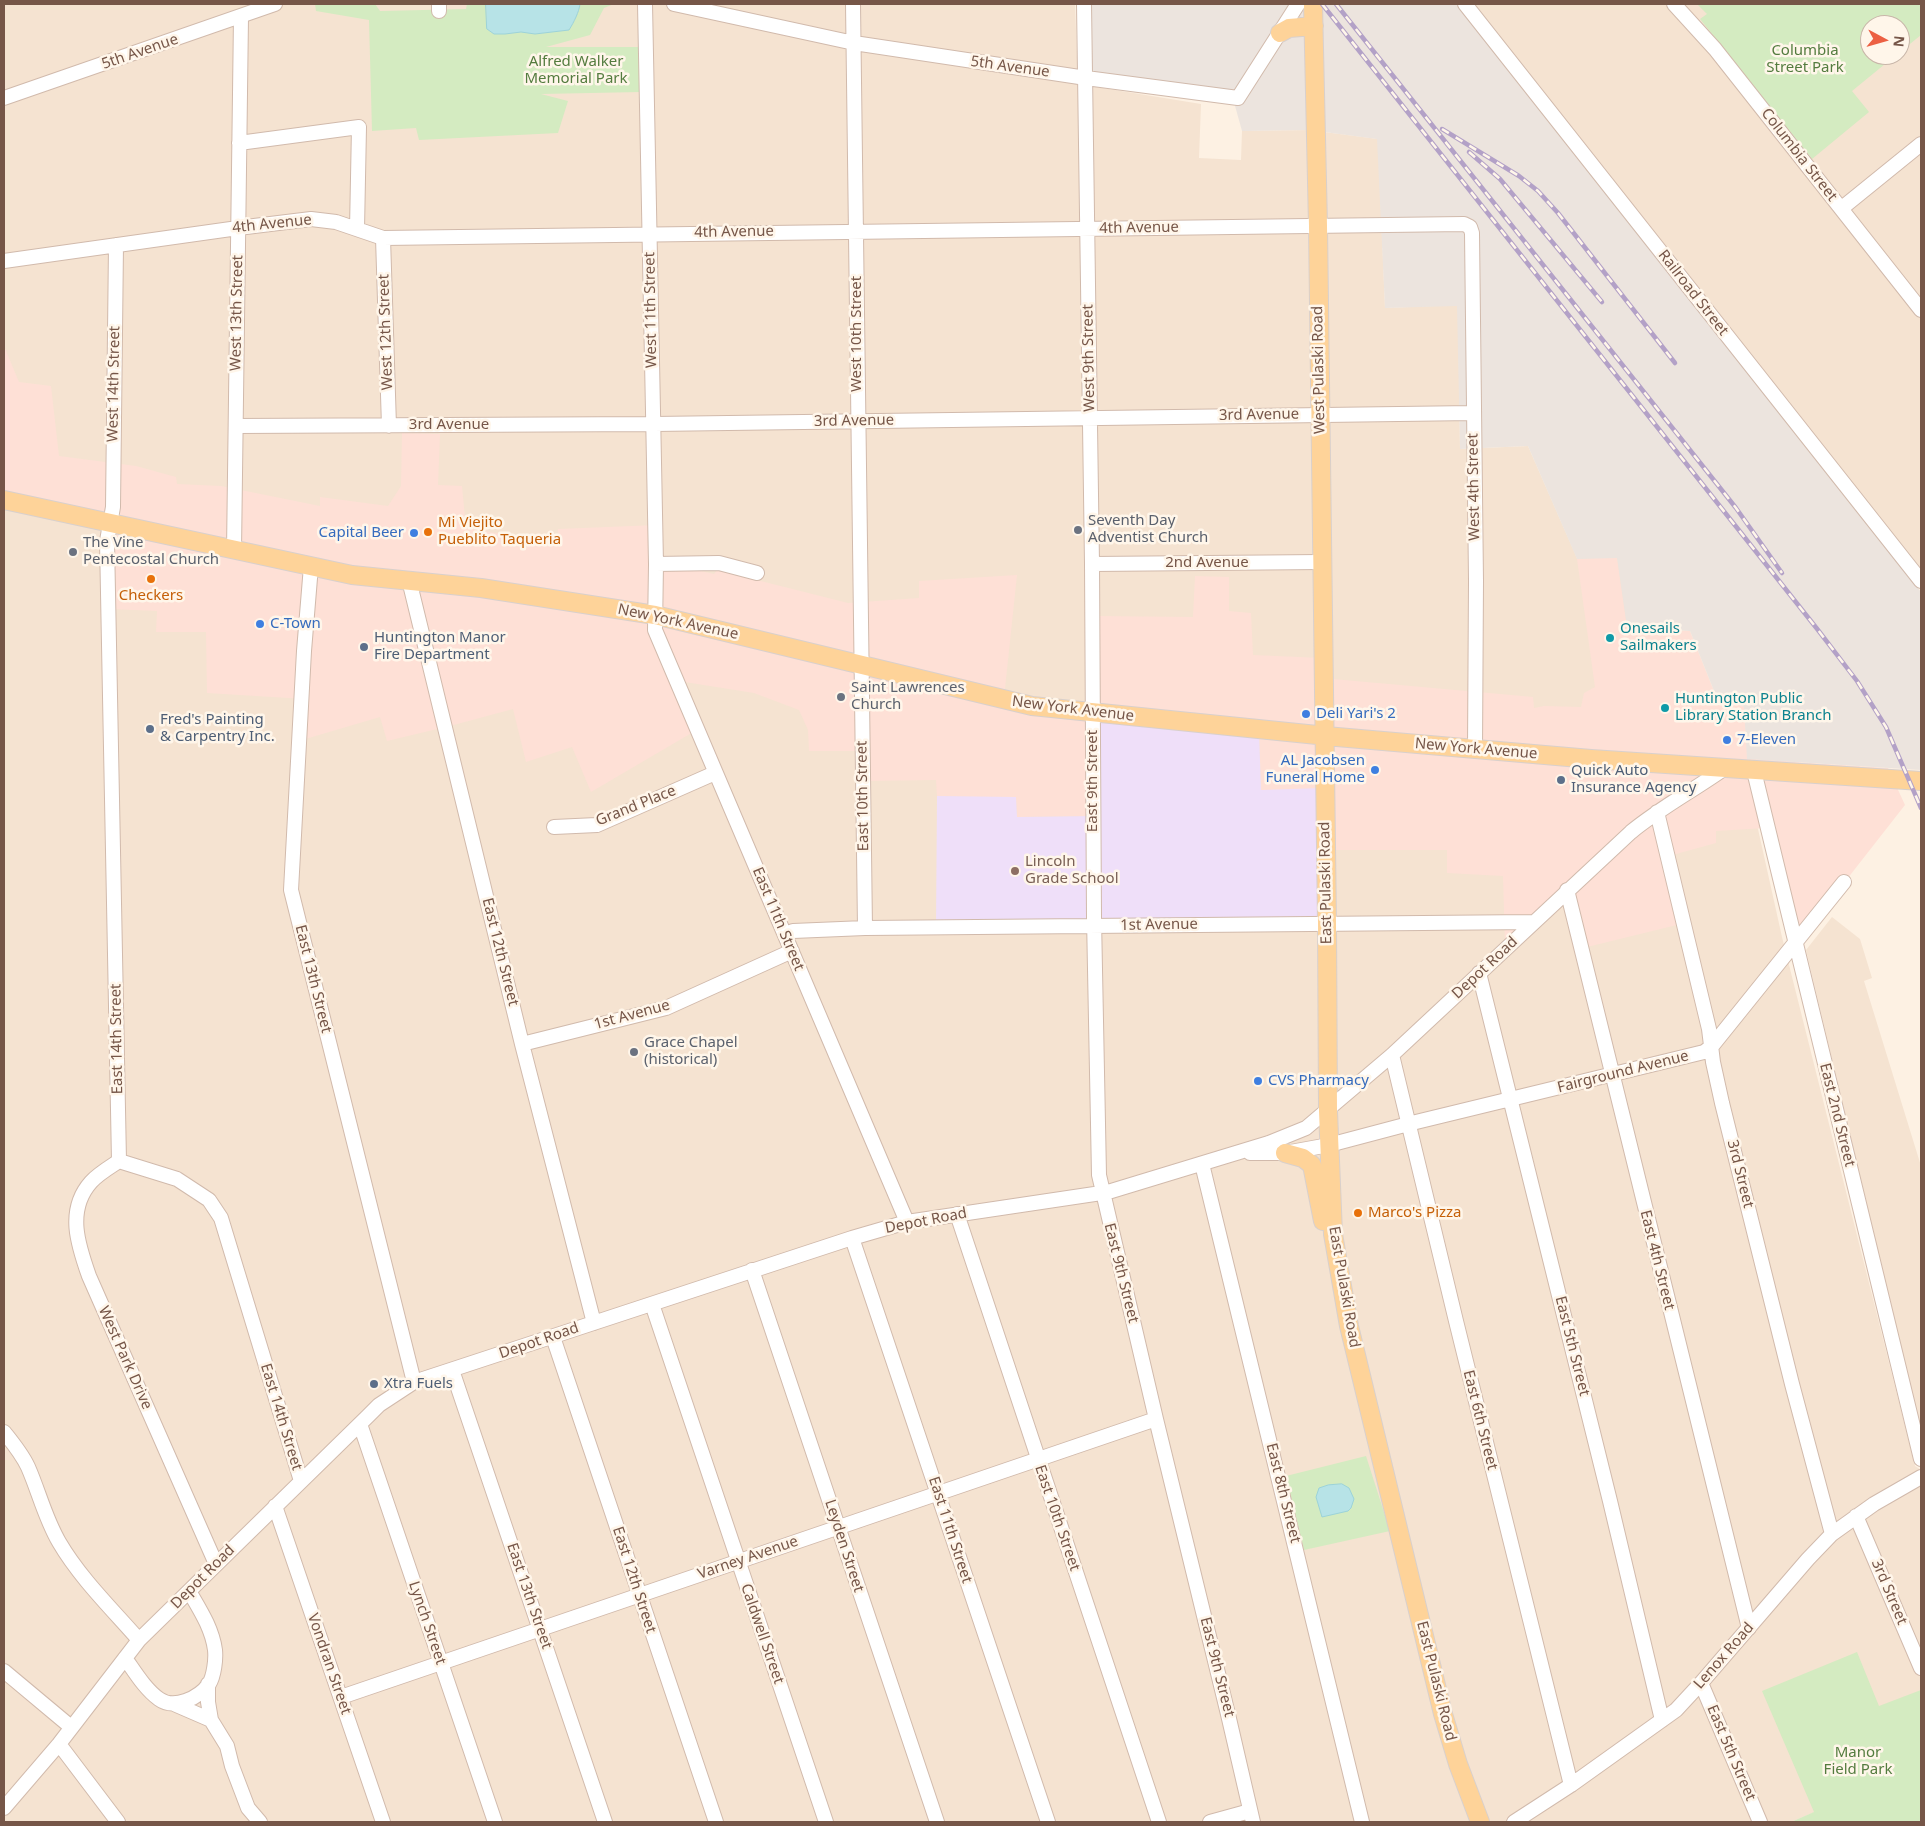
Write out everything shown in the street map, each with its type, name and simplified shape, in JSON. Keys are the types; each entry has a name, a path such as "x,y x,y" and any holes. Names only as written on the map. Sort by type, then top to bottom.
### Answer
{"main road":[{"name":"West Pulaski Road","path":"1312,4 1318,226 1324,736"},
{"path":"1280,33 1289,28 1314,26"},
{"name":"New York Avenue","path":"4,500 352,575 481,588 655,616 1032,706 1324,736 1591,759 1921,781"},
{"name":"East Pulaski Road","path":"1324,736 1328,1111 1333,1234 1349,1326 1443,1714 1458,1764 1480,1822"},
{"path":"1285,1153 1303,1158 1312,1165 1323,1225 1333,1234"}],"street":[{"name":"5th Avenue","path":"4,98 275,4"},
{"name":"West 11th Street","path":"645,4 654,424 655,616"},
{"name":"5th Avenue","path":"674,4 854,43 1086,78 1238,98 1298,4"},
{"name":"West 10th Street","path":"853,4 860,664"},
{"name":"West 9th Street","path":"1084,4 1093,712"},
{"name":"Railroad Street","path":"1466,4 1921,581"},
{"name":"Columbia Street","path":"1674,4 1715,49 1921,310"},
{"name":"West 13th Street","path":"234,550 241,17"},
{"path":"239,143 359,127 357,229"},
{"path":"1842,208 1921,144"},
{"name":"4th Avenue","path":"4,261 238,228 324,219 383,238 1464,224 1470,227"},
{"name":"West 4th Street","path":"1470,227 1472,233 1476,580 1475,749"},
{"name":"West 12th Street","path":"383,238 389,426"},
{"name":"West 14th Street","path":"110,523 113,507 116,245"},
{"name":"3rd Avenue","path":"236,426 654,424 1473,413"},
{"name":"East 14th Street","path":"110,523 107,541 107,590 119,1161 177,1178 208,1200 221,1218 300,1482"},
{"name":"2nd Avenue","path":"1092,564 1322,562"},
{"path":"656,564 719,563 757,572"},
{"name":"East 13th Street","path":"311,566 304,652 291,890 414,1382"},
{"name":"East 12th Street","path":"409,580 522,1044 594,1323"},
{"name":"East 11th Street","path":"655,616 657,637 907,1222"},
{"name":"East 10th Street","path":"860,664 865,928"},
{"name":"East 9th Street","path":"1093,712 1098,1176 1251,1816"},
{"name":"Depot Road","path":"4,1808 59,1744 139,1640 360,1424 380,1406 414,1382 752,1270 907,1222 1102,1194 1238,1153 1306,1128 1392,1055 1631,832 1657,812 1702,785 1724,768"},
{"name":"East 2nd Street","path":"1754,770 1921,1459"},
{"name":"Grand Place","path":"554,827 597,825 714,773"},
{"name":"3rd Street","path":"1657,812 1712,1046 1713,1062 1766,1282 1832,1534"},
{"name":"Fairground Avenue","path":"1329,1145 1704,1052 1712,1046 1844,882"},
{"name":"East 4th Street","path":"1567,890 1749,1628"},
{"name":"1st Avenue","path":"785,934 793,931 865,928 1534,922"},
{"name":"1st Avenue","path":"522,1044 666,1008 792,951"},
{"name":"East 5th Street","path":"1479,973 1610,1501 1662,1720"},
{"name":"East 6th Street","path":"1392,1055 1571,1785"},
{"name":"Depot Road","path":"1238,1153 1285,1153 1329,1145"},
{"name":"West Park Drive","path":"119,1161 91,1182 80,1200 75,1225 79,1248 89,1276 216,1564"},
{"name":"East 8th Street","path":"1202,1164 1362,1822"},
{"name":"East 10th Street","path":"956,1214 1159,1822"},
{"name":"East 11th Street","path":"852,1238 1048,1822"},
{"name":"Leyden Street","path":"752,1270 937,1822"},
{"name":"Caldwell Street","path":"652,1304 826,1822"},
{"name":"East 12th Street","path":"553,1337 716,1822"},
{"name":"East 13th Street","path":"452,1370 605,1822"},
{"name":"Varney Avenue","path":"341,1697 1156,1419"},
{"name":"Lynch Street","path":"360,1424 495,1822"},
{"path":"4,1432 28,1466 48,1521 59,1543 72,1562 139,1640"},
{"name":"Lenox Road","path":"1514,1822 1571,1785 1662,1720 1701,1683 1808,1559 1832,1534 1856,1516 1921,1477"},
{"name":"Vondran Street","path":"275,1506 383,1822"},
{"name":"3rd Street","path":"1856,1516 1921,1668"},
{"path":"189,1591 212,1633 216,1653 208,1684 211,1720 227,1746 240,1791 248,1808 260,1822"},
{"path":"125,1658 147,1687 160,1700 211,1720"},
{"path":"4,1670 71,1727"},
{"name":"East 5th Street","path":"1701,1683 1760,1822"},
{"path":"174,1704 184,1702 196,1695 208,1684"},
{"path":"59,1744 118,1822"},
{"path":"1210,1822 1251,1816"}],"shaded area":[{"path":"4,4 1075,4 1078,84 1201,104 1199,158 1241,160 1242,131 1309,130 1378,139 1385,308 1458,305 1460,449 1528,446 1577,558 1617,557 1748,784 1782,937 1915,1466 1921,1470 1921,1690 1815,1812 1791,1822 4,1822"},
{"path":"1089,4 1458,4 1921,592 1921,770 1747,759 1744,707 1716,696 1690,631 1627,627 1617,558 1577,559 1528,446 1460,449 1457,306 1385,308 1377,139 1309,130 1242,131 1232,95 1090,71"},
{"path":"1473,4 1921,4 1921,571"},
{"path":"4,346 19,382 51,386 59,456 136,466 176,477 177,484 221,486 320,506 320,497 388,506 401,486 402,433 440,434 438,485 462,486 466,528 559,544 558,529 657,525 658,567 683,567 714,574 717,570 848,603 919,598 919,581 1017,575 1004,698 1094,711 1094,616 1193,617 1195,576 1229,577 1229,611 1251,613 1253,655 1322,658 1322,678 1533,697 1534,708 1544,706 1581,707 1584,693 1595,687 1577,559 1617,557 1627,627 1690,631 1716,696 1744,707 1795,762 1888,768 1905,805 1797,943 1766,828 1716,831 1716,843 1669,856 1685,923 1583,948 1567,888 1505,945 1503,876 1447,873 1447,850 1324,850 1261,790 1259,731 1094,816 1017,817 1016,798 937,796 936,780 866,781 866,751 809,751 808,730 799,710 754,693 672,680 695,731 591,792 572,747 526,762 513,709 387,741 380,717 302,740 305,699 207,693 206,632 156,632 157,611 110,609 113,521 4,497"},
{"path":"1094,713 1259,731 1261,790 1322,788 1326,922 936,925 937,796 1016,797 1017,817 1094,816"},
{"path":"1832,917 1860,939 1872,978 1864,981 1921,1166 1921,1431 1806,950"}],"green space":[{"name":"Alfred Walker Memorial Park","path":"315,4 375,4 380,11 466,9 467,4 486,4 487,29 494,34 522,32 535,34 569,30 580,4 614,4 604,8 590,35 546,47 639,47 641,92 541,94 568,101 558,133 419,140 416,128 372,131 369,20 316,11"},
{"name":"Columbia Street Park","path":"1697,4 1921,4 1921,35 1910,44 1910,15 1860,15 1860,65 1884,65 1852,91 1869,112 1812,159 1700,19 1707,14"},
{"path":"1366,1456 1390,1531 1304,1550 1286,1476"},
{"name":"Manor Field Park","path":"1857,1652 1879,1706 1921,1690 1921,1822 1791,1822 1814,1812 1762,1691"}],"water":[{"path":"486,4 580,4 569,30 535,34 521,32 494,34 487,29"},
{"path":"1342,1484 1349,1488 1354,1499 1351,1508 1348,1511 1322,1517 1316,1497 1319,1488"}],"railway":[{"path":"1322,4 1857,681 1886,727 1921,808"},
{"path":"1336,4 1736,508 1782,573"},
{"path":"1442,129 1519,176 1538,191 1558,213 1675,363"},
{"path":"1469,152 1500,179 1602,302"}],"place":[{"name":"Seventh Day Adventist Church","path":"1078,530"},
{"name":"Mi Viejito Pueblito Taqueria","path":"428,532"},
{"name":"Capital Beer","path":"414,533"},
{"name":"The Vine Pentecostal Church","path":"73,552"},
{"name":"Checkers","path":"151,579"},
{"name":"C-Town","path":"260,624"},
{"name":"Onesails Sailmakers","path":"1610,638"},
{"name":"Huntington Manor Fire Department","path":"364,647"},
{"name":"Saint Lawrences Church","path":"841,697"},
{"name":"Huntington Public Library Station Branch","path":"1665,708"},
{"name":"Deli Yari's 2","path":"1306,714"},
{"name":"Fred's Painting & Carpentry Inc.","path":"150,729"},
{"name":"7-Eleven","path":"1727,740"},
{"name":"AL Jacobsen Funeral Home","path":"1375,770"},
{"name":"Quick Auto Insurance Agency","path":"1561,780"},
{"name":"Lincoln Grade School","path":"1015,871"},
{"name":"Grace Chapel (historical)","path":"634,1052"},
{"name":"CVS Pharmacy","path":"1258,1081"},
{"name":"Marco's Pizza","path":"1358,1213"},
{"name":"Xtra Fuels","path":"374,1384"}]}
